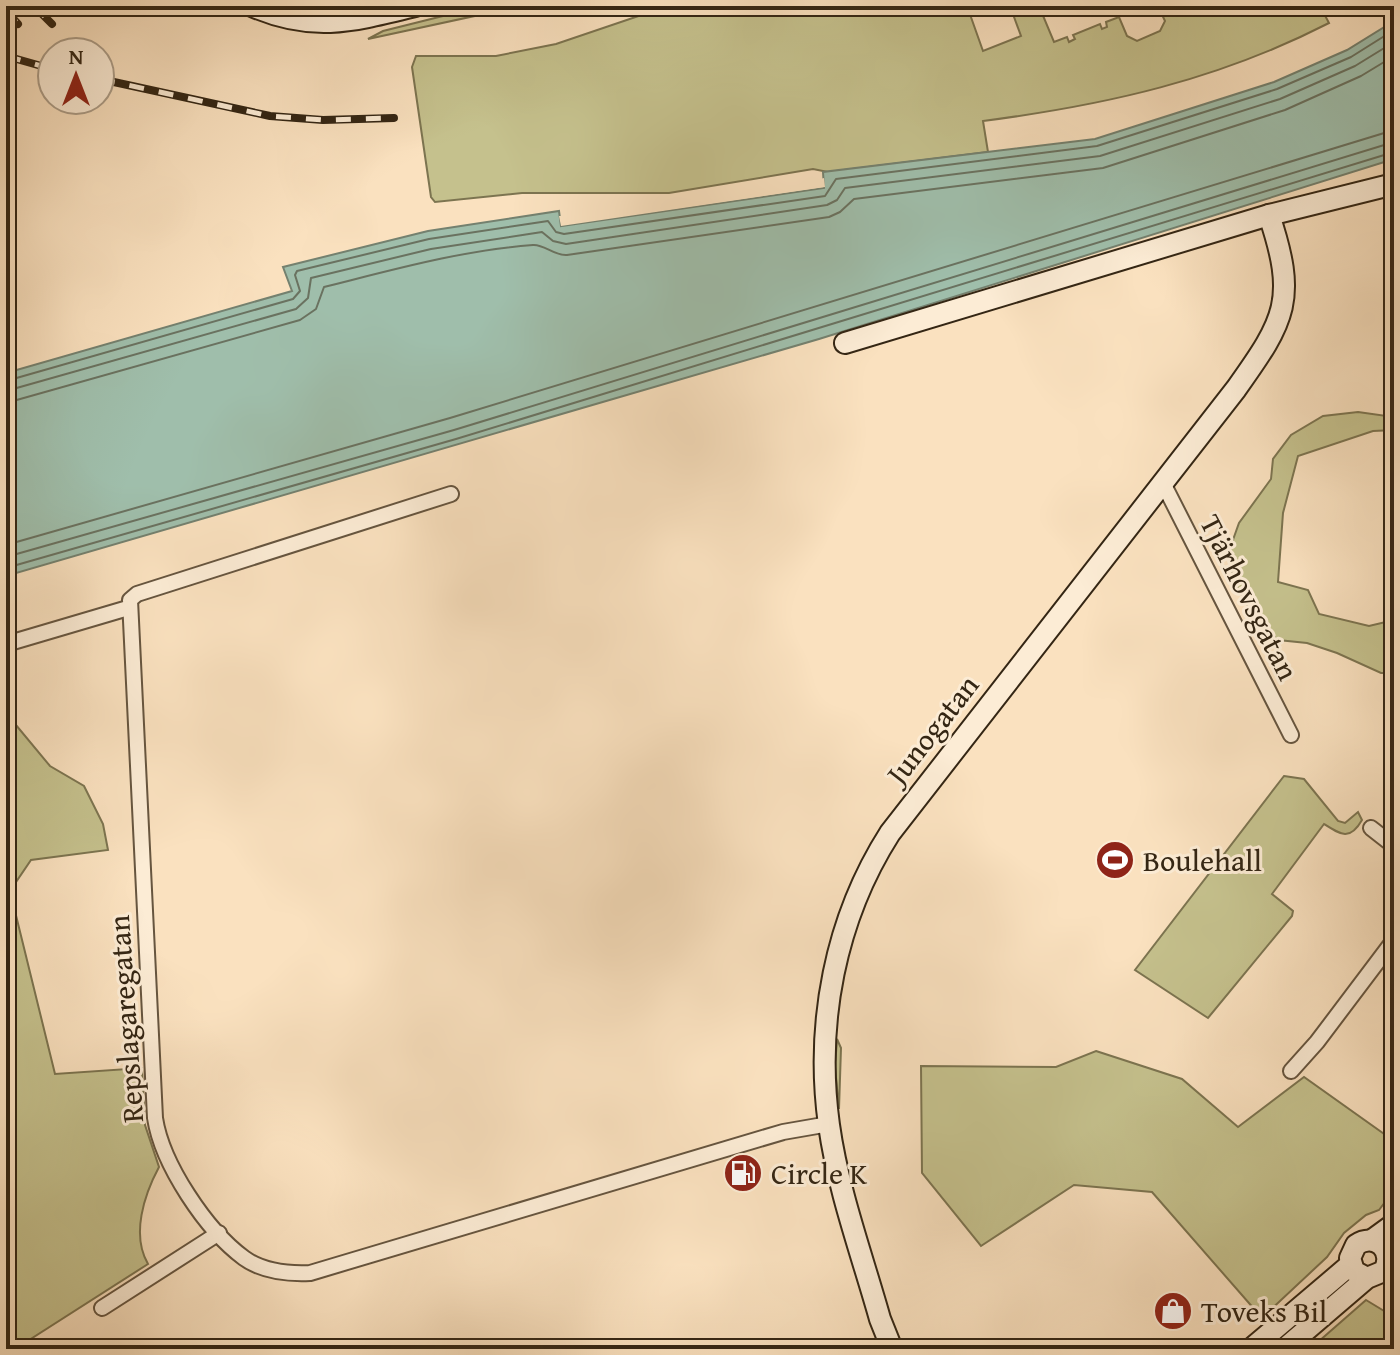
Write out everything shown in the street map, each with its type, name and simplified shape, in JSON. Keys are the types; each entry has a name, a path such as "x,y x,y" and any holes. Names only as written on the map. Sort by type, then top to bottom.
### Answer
{"street":[{"path":"252,6 288,19 314,24 336,23 415,6"},
{"path":"845,343 1269,215 1394,184"},
{"name":"Junogatan","path":"892,1349 880,1319 829,1124 828,1037 834,966 844,924 860,884 890,833 1163,483 1274,334 1285,290 1284,268 1269,215"},
{"name":"Tjärhovsgatan","path":"1163,483 1291,735"},
{"path":"6,644 128,608 137,594 451,494"},
{"name":"Repslagaregatan","path":"128,608 155,1118 170,1166 219,1233 243,1257 287,1273 320,1272 783,1132 829,1124"},
{"path":"1371,828 1394,846"},
{"path":"1291,1071 1317,1042 1394,940"},
{"path":"1251,1349 1350,1265 1353,1248 1372,1240 1394,1224"},
{"path":"102,1308 219,1233"},
{"path":"1372,1240 1383,1246 1385,1268"},
{"path":"1350,1265 1358,1275 1385,1268"},
{"path":"1284,1349 1385,1268"}],"shaded area":[{"path":"483,6 521,6 368,39 383,31"},
{"path":"668,6 967,6 983,51 1021,36 1010,6 1039,6 1054,42 1067,37 1069,42 1075,39 1073,35 1100,24 1102,29 1107,27 1106,22 1119,17 1127,36 1137,41 1160,31 1165,21 1158,6 1320,6 1329,23 1287,43 1203,75 1117,98 983,121 988,152 828,172 813,169 669,193 522,193 435,202 431,197 412,67 416,56 496,56 556,44"},
{"path":"1358,412 1394,417 1394,430 1373,431 1298,456 1283,513 1278,582 1308,590 1319,614 1369,626 1394,620 1394,673 1381,673 1307,643 1278,640 1262,626 1246,603 1233,579 1229,551 1239,523 1271,479 1273,459 1291,435 1323,416"},
{"path":"6,713 50,766 84,786 103,824 108,850 31,860 10,891 55,1074 142,1068 145,1125 159,1167 144,1202 140,1228 140,1241 148,1264 15,1349 6,1349"},
{"path":"1284,776 1304,779 1338,821 1345,823 1358,812 1362,820 1358,827 1345,834 1324,824 1272,894 1293,911 1292,916 1208,1018 1135,970"},
{"path":"837,1039 841,1048 839,1109 835,1067"},
{"path":"1096,1051 1182,1079 1238,1127 1304,1077 1394,1141 1394,1190 1379,1210 1366,1215 1344,1233 1327,1257 1262,1318 1152,1192 1074,1185 981,1246 922,1173 921,1066 1056,1067"},
{"path":"1366,1300 1394,1317 1394,1349 1310,1349"}],"water":[{"path":"1394,21 1394,159 819,339 6,576 6,373 292,291 283,267 428,231 559,211 561,226 824,188 823,172 1095,139 1274,82 1347,50"}],"pier":[{"path":"824,178 825,187 561,226 559,216 563,216 564,222 820,184 820,179"}],"railway":[{"path":"34,6 52,24"},
{"path":"6,11 18,24"},
{"path":"6,56 36,64"},
{"path":"116,82 270,116 323,120 394,118"}],"place":[{"name":"Boulehall","path":"1115,860"},
{"name":"Circle K","path":"743,1173"},
{"name":"Toveks Bil","path":"1173,1311"}]}
